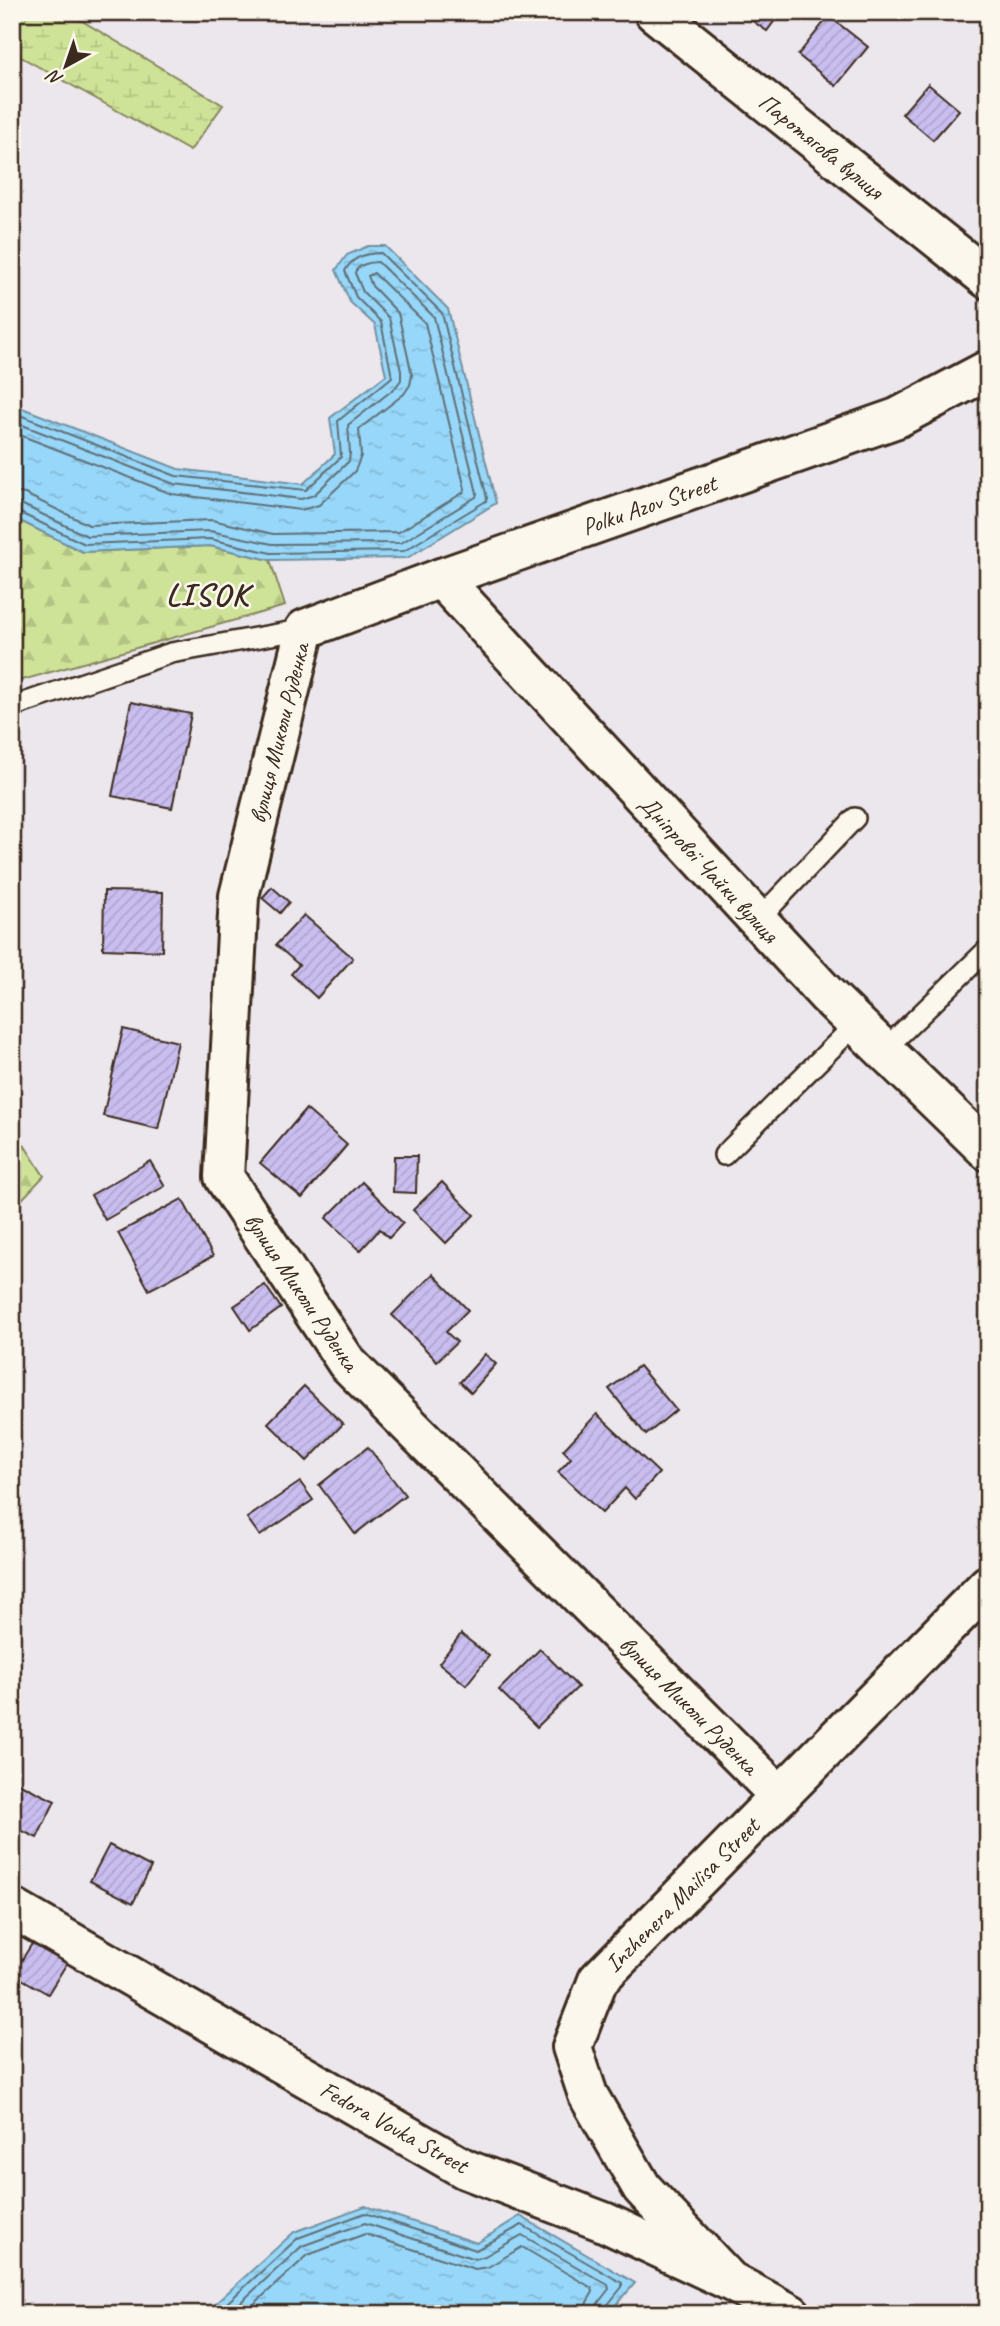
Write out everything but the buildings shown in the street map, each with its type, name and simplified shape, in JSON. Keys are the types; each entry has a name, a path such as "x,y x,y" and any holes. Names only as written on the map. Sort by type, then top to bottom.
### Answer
{"street":[{"name":"Паротягова вулиця","path":"654,12 988,279"},
{"name":"Polku Azov Street","path":"305,629 441,578 897,418 988,370"},
{"name":"Дніпрової Чайки вулиця","path":"441,578 757,921 856,1024 988,1150"},
{"name":"вулиця Миколи Руденка","path":"305,629 239,896 224,1177 347,1363 780,1796"},
{"name":"Inzhenera Mailisa Street","path":"730,2281 642,2188 588,2095 572,2047 598,1980 988,1585"},
{"name":"Fedora Vovka Street","path":"12,1908 465,2169 604,2222 730,2281 791,2314"}],"lane":[{"path":"12,707 171,653 305,629"},
{"path":"757,921 855,817"},
{"path":"884,1050 988,949"},
{"path":"724,1155 856,1024"}],"green space":[{"path":"12,12 67,12 223,105 190,151 12,52"},
{"path":"12,517 83,552 210,546 270,560 285,606 12,683"},
{"path":"12,1126 44,1176 12,1210"}],"water":[{"path":"368,246 385,246 448,309 496,503 407,558 270,560 210,546 83,552 12,517 12,404 178,469 303,484 335,454 330,418 386,375 375,325 350,302 336,270 347,255"},
{"path":"365,2206 477,2243 520,2216 635,2283 609,2314 204,2314 294,2232"}],"district":[{"name":"LISOK","path":"208,594"}]}
